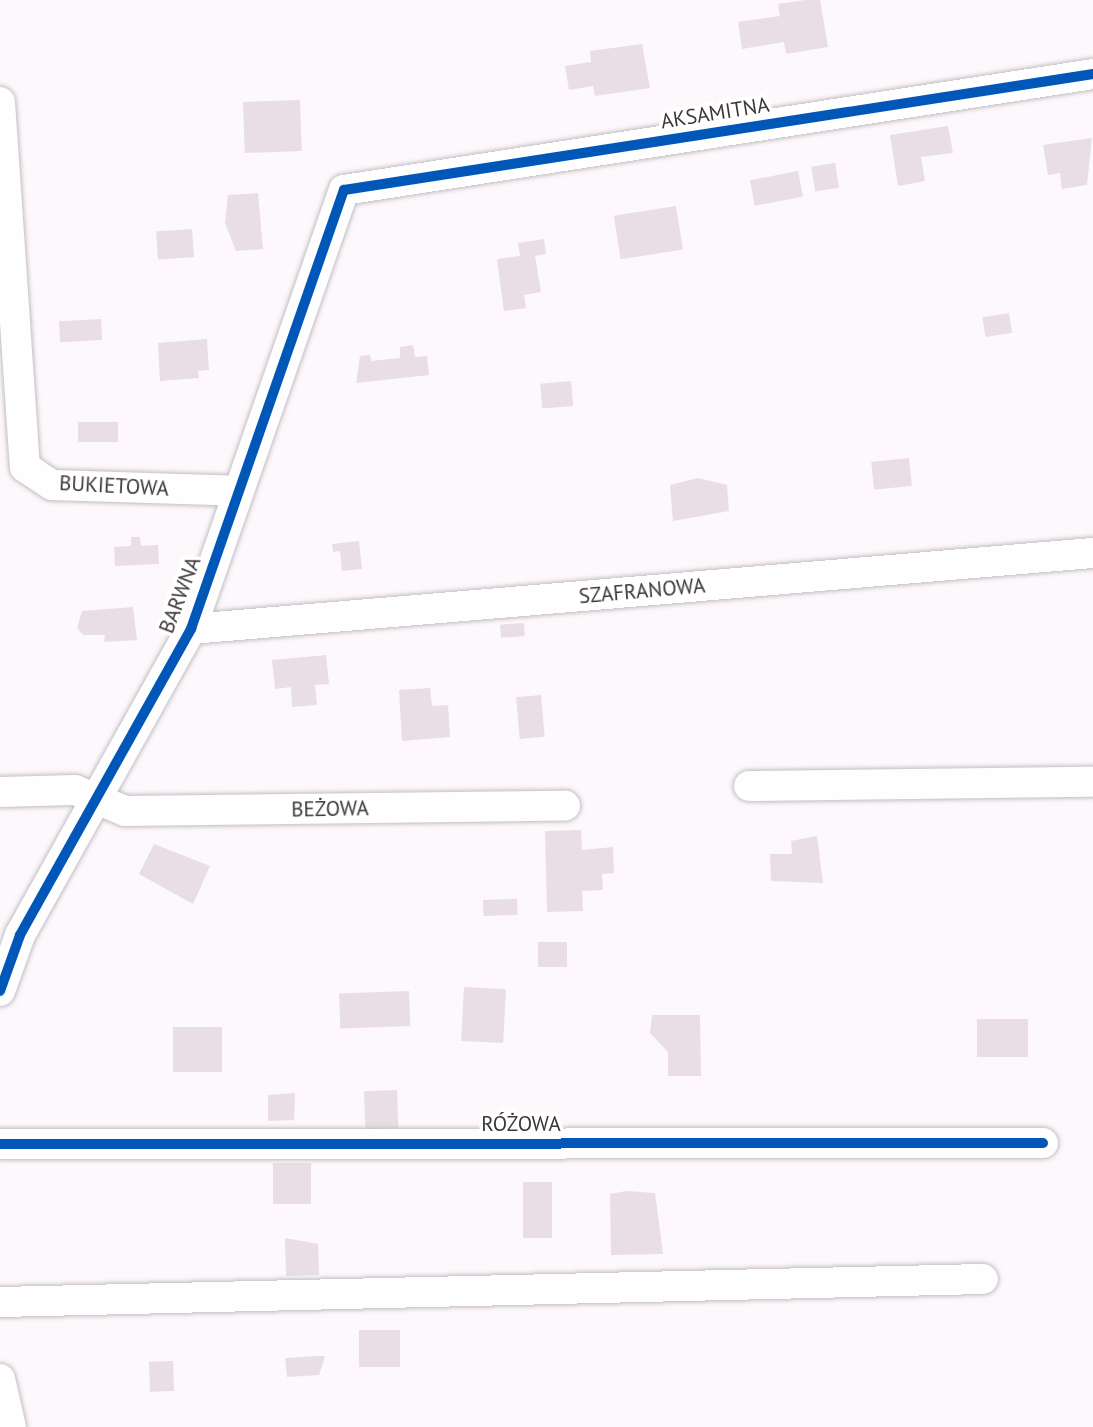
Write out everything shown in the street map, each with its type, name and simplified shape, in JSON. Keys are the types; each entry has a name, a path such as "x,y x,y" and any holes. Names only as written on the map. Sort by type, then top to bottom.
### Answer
{"street":[{"name":"AKSAMITNA","path":"344,190 1093,74"},
{"name":"BUKIETOWA","path":"0,102 25,467 52,485 238,491"},
{"name":"BARWNA","path":"0,991 20,935 191,629 344,190"},
{"name":"SZAFRANOWA","path":"191,629 1093,553"},
{"path":"749,786 1093,782"},
{"name":"BEŻOWA","path":"0,792 75,790 125,811 565,806"},
{"name":"RÓŻOWA","path":"0,1144 1043,1143"},
{"path":"0,1302 983,1279"},
{"path":"0,1379 11,1427"}],"building":[{"path":"820,0 828,47 786,54 784,42 742,49 738,22 780,16 778,4"},
{"path":"642,44 650,88 595,96 593,86 569,90 565,66 591,62 590,51"},
{"path":"300,100 302,151 245,153 243,102"},
{"path":"948,126 953,153 921,157 925,181 898,186 890,135"},
{"path":"1092,138 1087,185 1062,189 1060,173 1048,175 1043,145"},
{"path":"835,163 839,188 815,191 811,167"},
{"path":"798,171 803,197 755,206 750,180"},
{"path":"258,193 263,249 236,251 225,223 228,195"},
{"path":"676,206 683,249 621,259 614,216"},
{"path":"192,229 194,257 158,259 156,232"},
{"path":"544,239 546,254 535,256 541,292 524,295 526,308 504,311 497,259 520,256 518,243"},
{"path":"1009,313 1012,333 985,337 982,317"},
{"path":"101,319 102,340 60,342 59,321"},
{"path":"207,339 209,370 198,371 199,378 160,381 158,343"},
{"path":"413,345 415,357 427,356 429,375 356,383 360,356 370,355 371,361 400,358 400,347"},
{"path":"571,381 573,406 542,409 540,384"},
{"path":"78,422 118,422 118,442 78,442"},
{"path":"909,458 912,486 874,490 871,462"},
{"path":"698,478 727,485 729,511 673,521 670,485"},
{"path":"131,537 140,537 141,546 158,545 159,564 115,566 114,547 131,546"},
{"path":"359,541 362,569 342,571 340,551 333,552 332,544"},
{"path":"133,607 137,640 104,642 105,635 83,635 77,628 82,611"},
{"path":"524,623 525,636 501,638 500,625"},
{"path":"326,655 329,684 315,685 317,705 292,707 291,687 275,689 272,660"},
{"path":"430,688 432,706 448,705 450,737 402,741 399,690"},
{"path":"541,695 545,737 520,739 516,697"},
{"path":"581,830 582,850 613,847 614,873 602,874 603,890 582,891 583,911 547,912 545,831"},
{"path":"817,836 823,883 771,881 770,854 792,854 791,841"},
{"path":"154,844 210,866 193,904 139,874"},
{"path":"517,899 518,915 484,916 483,900"},
{"path":"538,942 567,942 567,967 538,967"},
{"path":"464,987 506,989 503,1043 461,1041"},
{"path":"409,991 410,1026 340,1028 339,993"},
{"path":"652,1015 700,1015 701,1076 668,1076 668,1052 650,1033"},
{"path":"977,1019 1028,1019 1028,1057 977,1057"},
{"path":"173,1027 222,1027 222,1072 173,1072"},
{"path":"397,1090 398,1128 365,1129 364,1091"},
{"path":"295,1093 294,1120 268,1121 268,1095"},
{"path":"273,1163 311,1163 311,1204 273,1204"},
{"path":"523,1182 552,1182 552,1238 523,1238"},
{"path":"626,1191 655,1193 663,1254 611,1255 610,1194"},
{"path":"285,1238 318,1244 319,1275 286,1276"},
{"path":"359,1330 400,1330 400,1367 359,1367"},
{"path":"325,1356 319,1375 287,1377 285,1358"},
{"path":"173,1361 174,1391 150,1392 149,1362"}],"cycle path":[{"path":"0,991 20,935 191,629 344,190 1093,74"},
{"path":"0,1144 1043,1143"}]}
